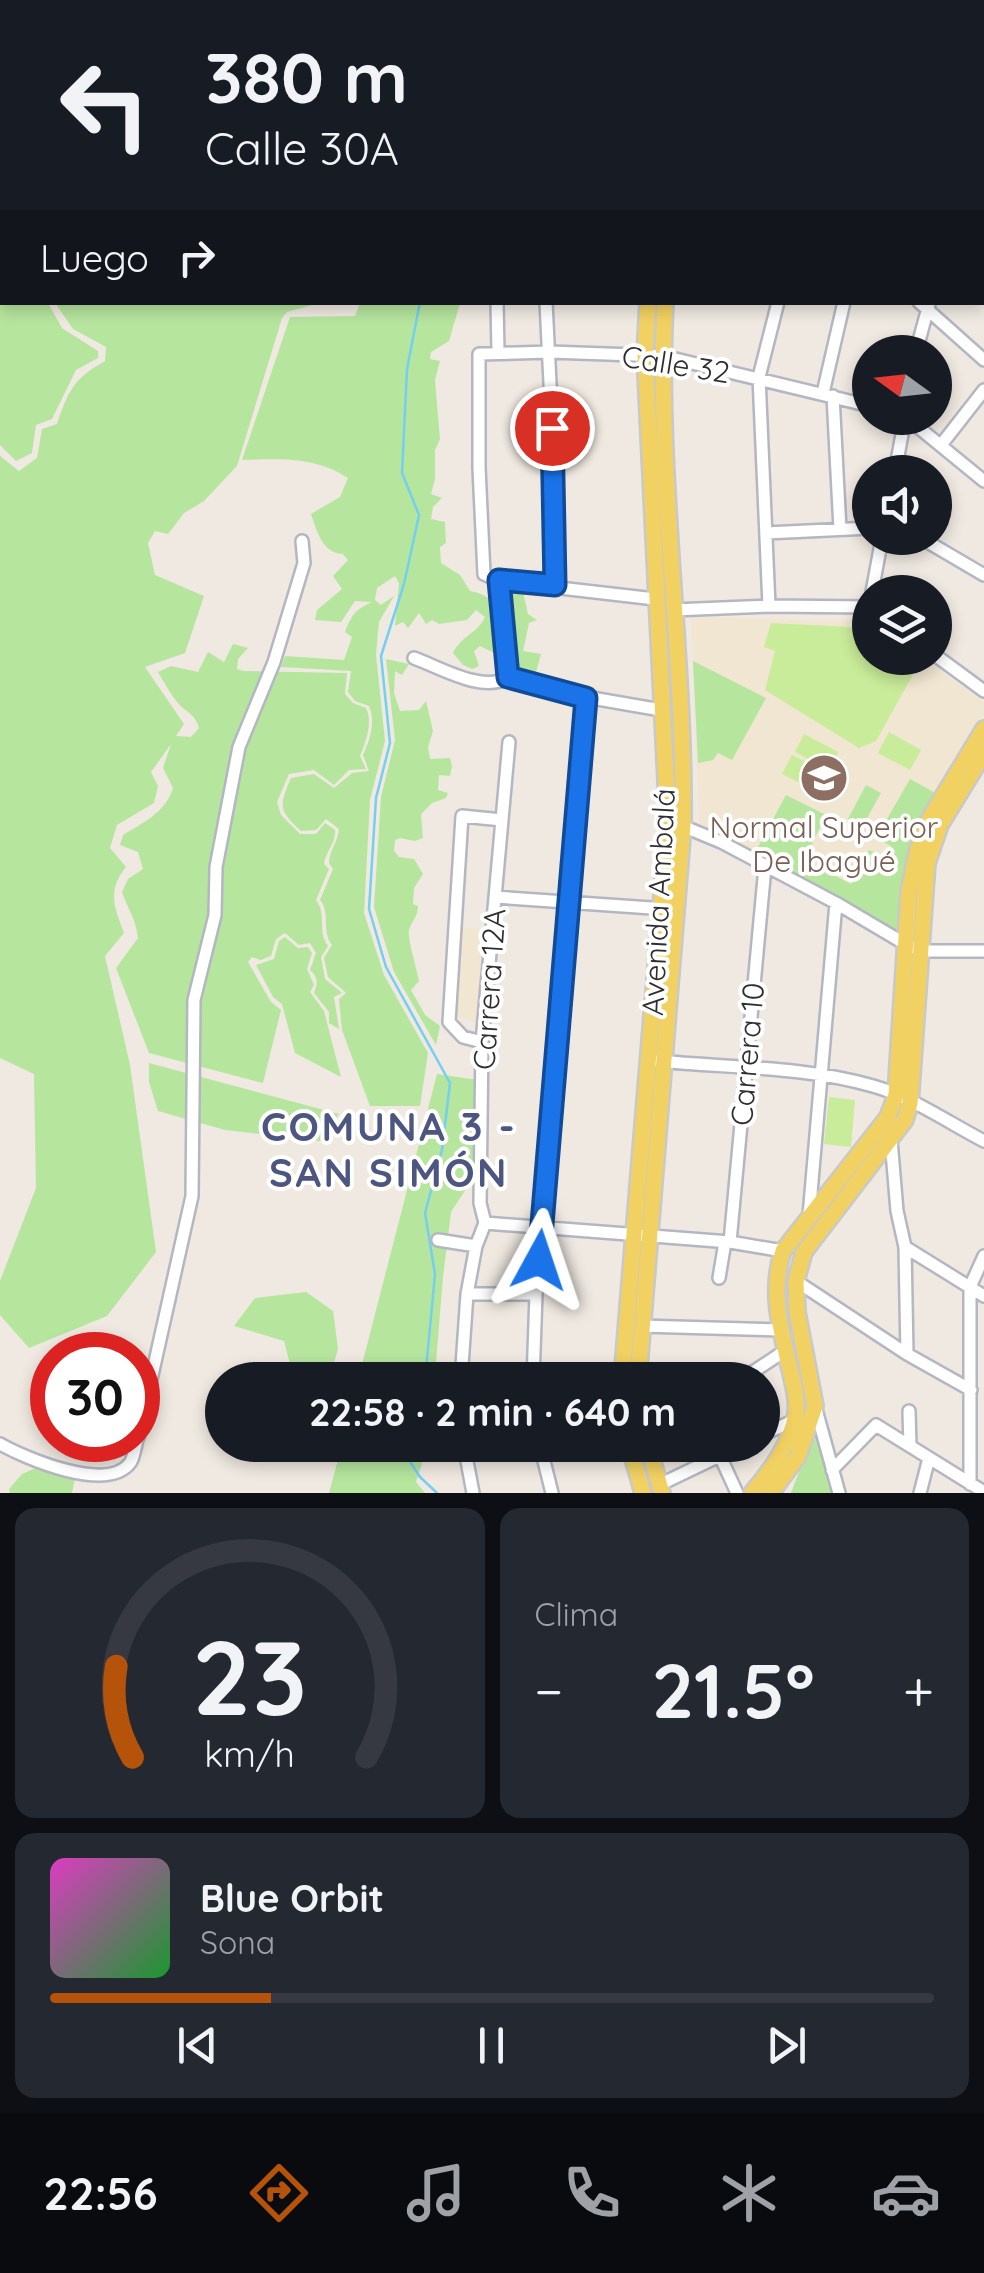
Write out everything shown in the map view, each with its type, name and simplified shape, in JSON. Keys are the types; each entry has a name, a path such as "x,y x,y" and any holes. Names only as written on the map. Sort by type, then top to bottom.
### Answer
{"main road":[{"name":"Avenida Ambalá","path":"648,305 645,354 655,600 662,710 676,824"},
{"name":"Avenida Ambalá","path":"639,1362 664,1061 676,824 684,765 662,356 666,305"},
{"path":"914,948 910,891 918,848 930,818 984,729"},
{"path":"771,1493 798,1456 815,1406 797,1312 796,1282 804,1252 905,1120 903,1099 914,948 927,864 940,825 984,753"},
{"name":"Avenida Ambalá","path":"623,1362 647,1060 670,910"},
{"path":"752,1493 785,1444 794,1420 796,1400 775,1292 776,1271 783,1251 903,1099"},
{"path":"634,1462 642,1493"},
{"path":"653,1462 660,1489"}],"street":[{"path":"497,305 498,352"},
{"path":"546,305 555,585"},
{"path":"768,606 759,377 777,305"},
{"path":"840,529 828,394 843,305"},
{"path":"919,335 925,305"},
{"path":"926,305 984,360"},
{"name":"Calle 32","path":"499,580 484,574 479,354 662,356 852,401"},
{"path":"941,446 984,390"},
{"path":"927,435 984,481"},
{"path":"766,533 852,529"},
{"path":"160,1337 192,1196 194,1000 216,915 219,848 239,747 274,662 304,563 302,541"},
{"path":"950,555 984,575"},
{"path":"508,677 499,580 655,600"},
{"path":"673,610 852,605"},
{"path":"414,658 480,682 500,682 508,677 586,698 662,710"},
{"path":"952,666 984,690"},
{"path":"534,1362 586,698"},
{"name":"Carrera 12A","path":"463,1362 476,1246 485,1223 480,1203 482,1042 508,742"},
{"path":"482,1042 463,1036 449,1022 462,816 502,820"},
{"path":"676,824 836,903 914,948 984,951"},
{"name":"Carrera 10","path":"720,1278 728,1242 765,867"},
{"path":"495,897 670,910"},
{"path":"808,1216 836,903"},
{"path":"647,1060 821,1076 872,1086 984,1142"},
{"path":"892,1140 897,1211 905,1248 908,1354"},
{"path":"485,1223 728,1242 783,1251"},
{"path":"438,1240 476,1246"},
{"path":"905,1248 984,1296"},
{"path":"970,1484 970,1288 984,1256"},
{"path":"796,1282 971,1390"},
{"path":"472,1294 536,1294"},
{"path":"641,1326 781,1330"},
{"path":"768,1362 786,1350"},
{"path":"815,1406 839,1493"},
{"path":"909,1411 910,1446"},
{"path":"780,1427 794,1420"},
{"path":"832,1470 876,1425 984,1492"},
{"path":"0,1444 30,1460"},
{"path":"920,1493 929,1458"},
{"path":"39,1462 93,1476 115,1475 131,1462"},
{"path":"467,1462 473,1493"},
{"path":"544,1462 552,1493"},
{"path":"660,1489 709,1462"},
{"path":"723,1462 737,1493"}],"shaded area":[{"name":"Normal Superior De Ibagué","path":"691,617 852,621 852,675 946,675 984,702 984,724 925,817 896,931 699,823"},
{"path":"457,928 487,928 479,1023 455,1016"}],"green space":[{"path":"0,305 49,305 62,328 98,351 98,358 76,370 52,419 36,425 32,453 16,461 0,445"},
{"path":"56,305 312,305 287,312 282,318 237,466 204,501 184,513 168,534 155,531 148,543 155,575 204,596 185,653 145,667 184,724 176,736 191,737 199,728 197,723 174,699 158,672 171,666 198,672 208,652 224,662 233,644 248,648 238,659 237,669 243,671 347,673 345,694 353,703 366,708 368,714 369,726 360,756 366,769 349,770 334,785 314,770 289,774 277,802 281,815 300,834 316,834 325,823 335,830 324,864 329,869 316,900 328,946 321,957 325,979 342,993 334,997 339,1029 329,1023 329,1012 314,993 316,980 310,970 316,953 310,943 299,945 285,933 276,939 271,956 261,960 252,957 248,962 271,1002 281,1010 263,1083 149,1053 116,968 138,938 122,892 128,879 143,869 138,852 120,845 123,835 153,816 169,797 173,788 163,768 171,744 151,772 158,786 154,803 117,825 110,848 126,867 114,891 124,933 105,956 130,1065 156,1252 107,1316 68,1332 30,1332 29,1348 0,1315 0,1281 36,1188 34,1074 0,1058 0,456 19,471 37,458 42,429 57,424 74,387 86,373 105,361 106,347 73,329"},
{"path":"359,305 459,305 449,341 431,352 430,359 440,361 435,380 440,439 435,450 431,494 442,498 433,507 431,519 445,522 446,543 440,547 441,563 460,575 470,591 490,599 499,620 499,651 496,654 480,646 474,651 479,666 472,669 453,653 485,617 476,610 467,620 439,624 432,620 426,624 419,613 408,628 403,622 395,626 399,583 395,576 377,588 375,600 381,605 394,596 379,622 378,632 376,655 385,741 370,800 364,913 384,975 428,1053 420,1106 370,1106 342,1030 339,999 346,993 328,977 324,958 332,945 320,900 333,869 329,859 339,829 326,819 316,830 301,831 283,807 291,778 314,774 334,788 352,773 369,771 363,755 371,730 371,712 369,706 355,701 348,692 351,671 281,667 285,656 344,660 352,637 345,632 350,621 358,610 372,602 355,601 341,622 315,620 317,610 342,589 333,576 348,560 325,545 311,514 340,497 348,478 309,462 242,460 290,317 355,316"},
{"path":"509,592 523,592 528,614 537,620 529,623 523,651 541,654 535,676 519,672"},
{"path":"771,623 852,627 852,675 913,675 876,741 859,748 765,690 775,651 764,647"},
{"path":"386,659 409,664 402,675 395,671 394,693 400,711 419,710 426,701 433,731 428,747 430,759 450,758 452,766 450,776 439,775 438,790 448,793 446,798 432,803 421,814 423,838 395,840 394,851 399,857 414,859 423,874 414,888 413,904 418,910 409,930 419,981 411,990 425,1015 440,1026 436,1045 394,972 374,907 381,797 395,740"},
{"path":"693,661 766,698 732,760 718,753 713,760 698,763"},
{"path":"889,732 921,750 910,770 878,753"},
{"path":"804,734 838,752 829,770 795,752"},
{"path":"792,755 827,773 817,792 782,774"},
{"path":"910,779 939,795 925,817 896,931 756,851 786,795 826,815 804,860 851,884 869,850 886,858 891,846 876,838"},
{"path":"866,785 881,793 862,827 848,819"},
{"path":"285,937 298,948 308,947 312,953 307,969 314,985 310,992 324,1011 341,1077 295,1053 282,1004 273,997 256,965 274,959 279,941"},
{"path":"149,1063 339,1114 320,1141 225,1130 158,1111 149,1082"},
{"path":"437,1074 478,1080 479,1169 451,1212 436,1362 363,1362"},
{"path":"829,1097 855,1100 851,1147 824,1144"},
{"path":"306,1292 333,1311 338,1349 334,1362 289,1362 284,1341 234,1326 255,1298"},
{"path":"818,1421 834,1493 791,1493"},
{"path":"337,1462 422,1462 416,1482 425,1493 329,1493"},
{"path":"38,1467 75,1478 72,1493 10,1493 22,1474"}],"waterway":[{"path":"419,305 407,369 402,473 419,515 404,584 381,656 390,743 376,798 369,909 386,967 450,1083 442,1150 425,1213 435,1274 427,1362"},
{"path":"410,1462 437,1493"}],"place":[{"name":"Normal Superior De Ibagué","path":"824,778"}],"district":[{"name":"COMUNA 3 - SAN SIMÓN","path":"389,1149"}],"route":[{"path":"539,1260 586,698 508,677 499,580 555,585 552,428"}]}
